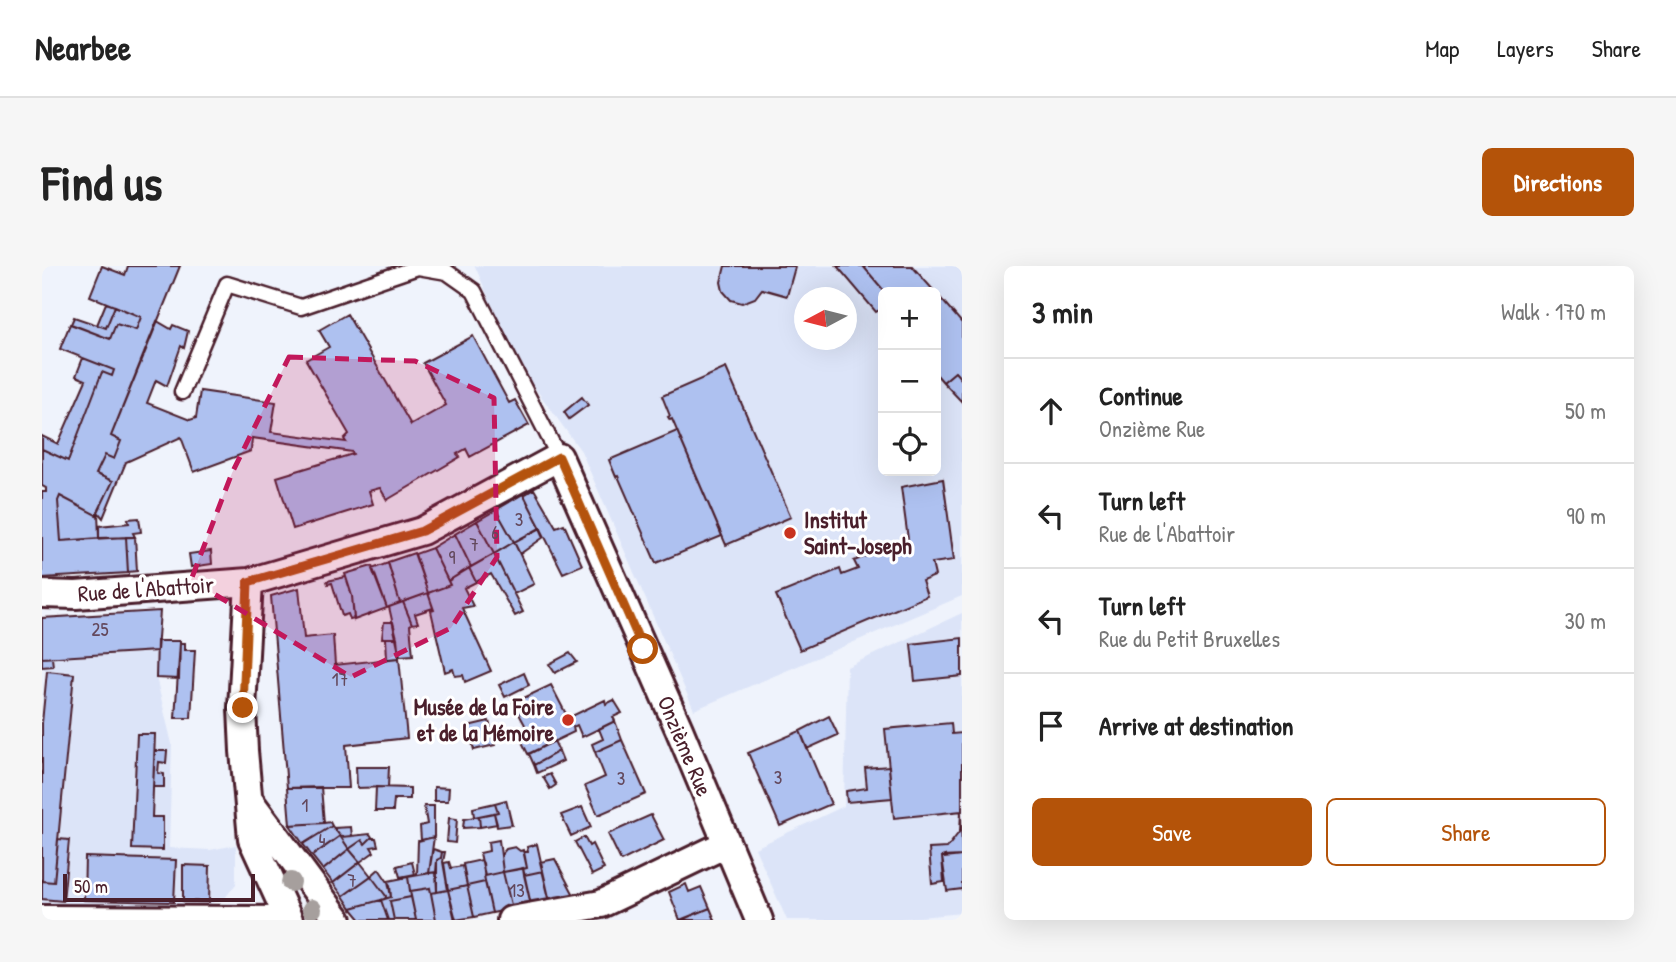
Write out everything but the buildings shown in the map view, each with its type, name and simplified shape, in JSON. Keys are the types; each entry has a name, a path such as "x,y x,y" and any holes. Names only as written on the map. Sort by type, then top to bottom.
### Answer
{"street":[{"name":"Rue de l'Abattoir","path":"42,594 76,595 248,582 422,531 559,457"},
{"name":"Onzième Rue","path":"559,457 759,920"},
{"path":"42,919 289,920 253,839 248,800 243,708 248,582"},
{"path":"248,800 338,920"},
{"path":"511,920 604,912 726,844"}],"lane":[{"path":"182,393 227,284 301,307 418,267 447,272 474,291 559,457"}],"highlighted area":[{"path":"289,357 415,361 494,398 497,557 451,628 351,677 191,580 232,473"}],"shaded area":[{"name":"Institut Saint-Joseph","path":"475,266 962,266 962,596 694,710 581,451 516,362"},
{"path":"160,611 156,677 172,744 169,848 210,850 236,845 236,884 225,898 207,905 42,906 42,728 48,672 42,667 42,618"},
{"path":"962,613 962,913 889,920 787,920 755,848 844,806 847,667"}],"place":[{"name":"Institut Saint-Joseph","path":"790,533"},
{"name":"Musée de la Foire et de la Mémoire","path":"568,720"}],"route":[{"path":"243,708 248,582 422,531 559,457 643,649"}]}
